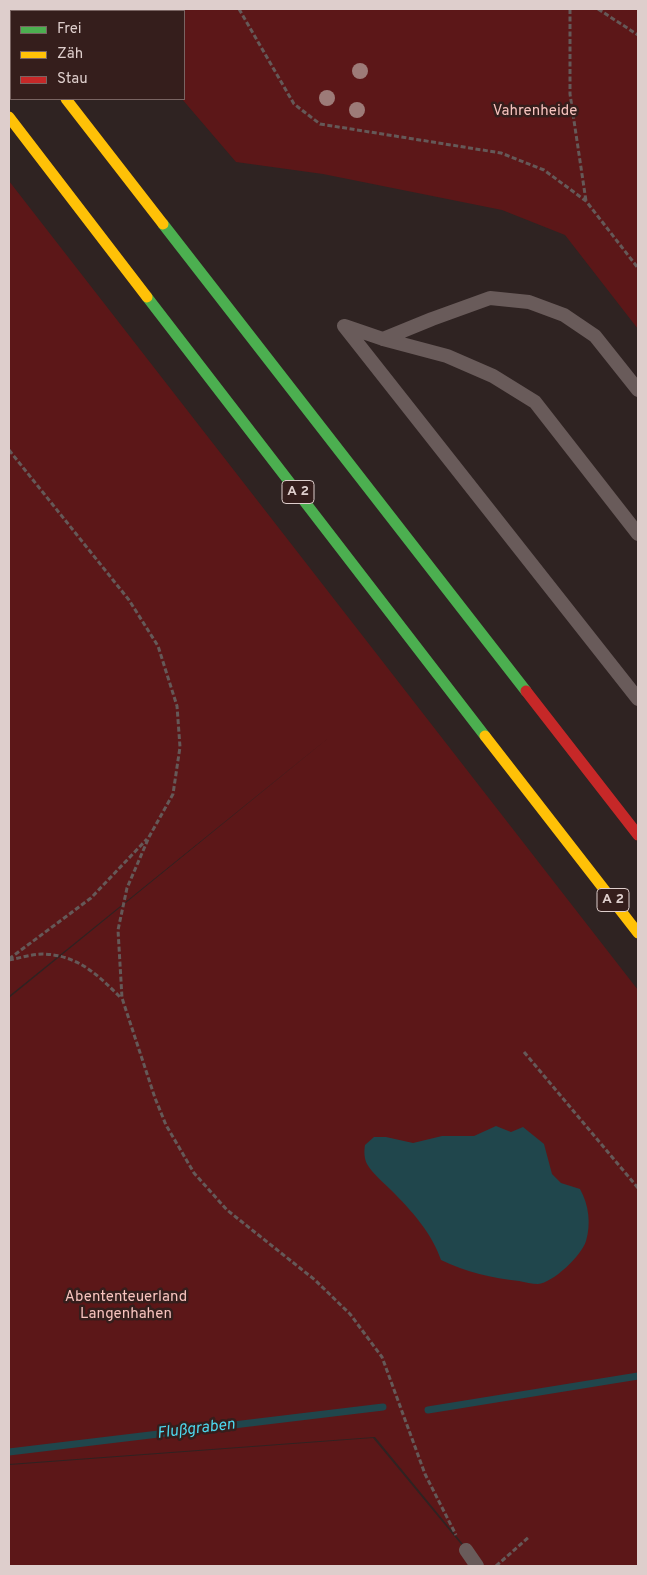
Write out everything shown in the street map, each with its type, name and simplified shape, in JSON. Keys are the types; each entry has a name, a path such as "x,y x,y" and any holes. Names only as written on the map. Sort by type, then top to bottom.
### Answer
{"highway":[{"path":"67,100 638,835"},
{"name":"A 2","path":"9,117 480,731 638,933"}],"lane":[{"path":"383,339 490,298 529,302 564,315 595,336 638,390"},
{"path":"638,534 535,402 493,376 447,356 383,339 344,326 638,699"},
{"path":"466,1550 477,1566"}],"path":[{"path":"239,9 294,104 320,124 501,153 544,170 586,201 638,268"},
{"path":"570,9 570,94 586,201"},
{"path":"598,9 638,35"},
{"path":"9,450 129,600 158,646 178,706 180,747 173,794 149,837 127,888 118,930 122,998 155,1098 166,1125 194,1173 227,1210 315,1280 350,1314 382,1357 425,1474 447,1519 466,1550"},
{"path":"9,960 91,898 149,837"},
{"path":"9,960 42,954 72,959 97,973 122,998"},
{"path":"524,1052 638,1188"},
{"path":"496,1566 530,1537"}],"green space":[{"name":"Vahrenheide","path":"638,9 638,329 565,235 502,210 323,174 236,162 183,100 185,100 185,10 105,10"},
{"name":"Abententeuerland Langenhahen","path":"9,181 638,990 638,1566 481,1566 375,1437 9,1464 9,998 332,735 9,996"},
{"path":"373,1438 479,1566 9,1566 9,1465"}],"water":[{"path":"496,1126 511,1132 523,1127 544,1144 552,1174 561,1183 580,1189 585,1201 588,1228 583,1247 559,1274 538,1284 489,1276 460,1268 441,1260 432,1240 420,1222 372,1171 365,1159 365,1145 374,1137 386,1137 413,1143 442,1136 474,1136"}],"waterway":[{"name":"Flußgraben","path":"428,1410 638,1376"},
{"name":"Flußgraben","path":"9,1452 383,1407"}],"traffic: fast":[{"path":"163,224 526,691"},
{"path":"147,297 485,736"}],"traffic: slow":[{"path":"67,100 163,224"},
{"path":"9,117 147,297"},
{"path":"485,736 638,933"}],"traffic: jam":[{"path":"526,691 638,835"}]}
